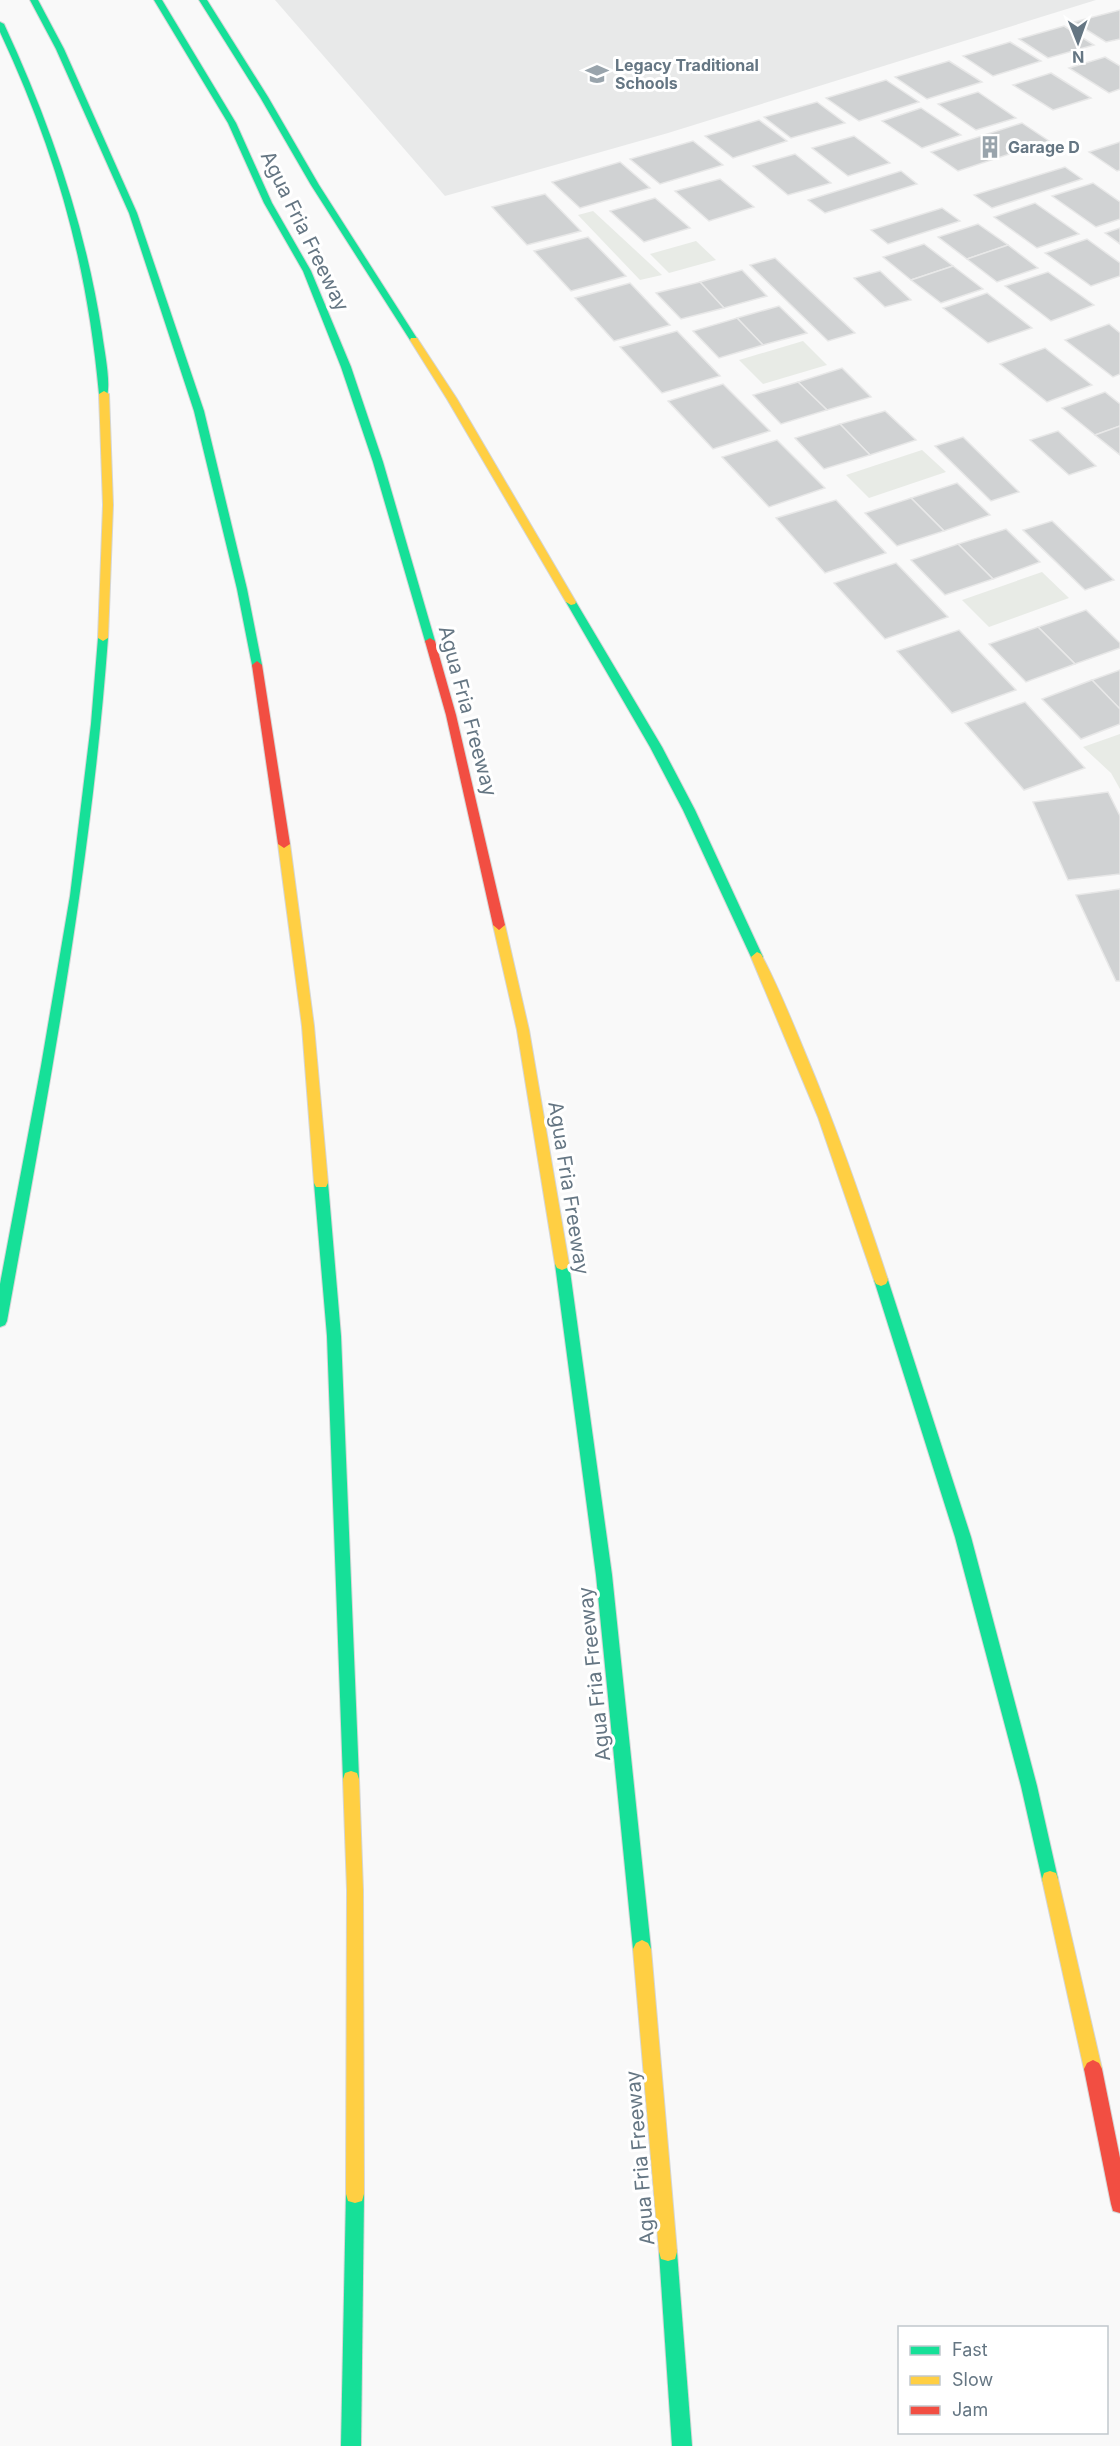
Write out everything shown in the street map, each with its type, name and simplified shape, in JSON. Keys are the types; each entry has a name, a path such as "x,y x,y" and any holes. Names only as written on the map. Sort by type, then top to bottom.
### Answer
{"highway":[{"path":"34,0 56,41 134,213 180,347 199,411 242,589 255,657 293,909 308,1026 333,1324 348,1689 355,1890 355,2203 351,2446"},
{"name":"Agua Fria Freeway","path":"158,0 232,123 268,203 307,271 346,367 378,462 451,716 523,1030 561,1259 604,1575 641,1935 678,2364 682,2446"},
{"path":"203,0 264,97 315,185 452,399 656,747 689,810 795,1039 851,1186 963,1537 1029,1786 1092,2063 1120,2204"},
{"path":"0,24 38,106 89,273 110,466 103,651 84,844 66,965 0,1321"}],"shaded area":[{"name":"Legacy Traditional Schools","path":"275,0 1096,0 668,133 445,196"},
{"path":"593,211 662,275 640,280 578,215"},
{"path":"696,241 716,260 669,273 650,254"},
{"path":"803,341 827,365 763,384 739,360"},
{"path":"922,450 946,472 869,498 846,475"},
{"path":"1042,572 1069,598 989,627 962,600"},
{"path":"1120,734 1120,789 1111,773 1083,747"}],"building":[{"path":"1120,10 1120,39 1106,42 1074,22"},
{"path":"1064,26 1094,45 1048,58 1019,39"},
{"path":"1010,42 1041,61 993,76 963,56"},
{"path":"1105,57 1120,66 1120,89 1109,93 1069,68"},
{"path":"949,61 982,82 927,99 895,77"},
{"path":"1051,73 1091,98 1053,110 1013,85"},
{"path":"886,80 919,102 859,121 826,98"},
{"path":"978,92 1016,118 976,130 938,104"},
{"path":"817,102 845,123 791,138 764,117"},
{"path":"921,108 961,135 922,148 882,121"},
{"path":"759,120 787,141 733,158 705,136"},
{"name":"Garage D","path":"1022,123 1049,141 958,171 931,152"},
{"path":"854,136 890,163 848,176 812,148"},
{"path":"693,141 723,165 660,184 630,159"},
{"path":"1120,142 1120,170 1117,171 1089,152"},
{"path":"795,154 831,183 788,195 753,166"},
{"path":"620,162 650,188 580,208 552,182"},
{"path":"1065,167 1082,179 992,208 974,195"},
{"path":"901,171 917,184 825,213 808,200"},
{"path":"720,179 754,207 709,221 675,191"},
{"path":"1093,183 1120,202 1120,219 1096,227 1052,196"},
{"path":"545,194 581,231 527,245 492,207"},
{"path":"655,198 690,228 644,242 610,211"},
{"path":"1035,203 1079,234 1037,248 994,217"},
{"path":"942,208 960,221 888,244 871,230"},
{"path":"978,224 1008,245 967,259 938,237"},
{"path":"1120,228 1120,244 1105,233"},
{"path":"588,237 626,276 571,291 534,251"},
{"path":"1087,239 1120,263 1120,276 1091,286 1045,253"},
{"path":"924,244 953,266 911,280 883,257"},
{"path":"1008,245 1038,268 997,282 967,259"},
{"path":"775,258 855,333 828,341 750,265"},
{"path":"953,266 983,289 941,303 911,280"},
{"path":"742,270 767,296 724,308 700,282"},
{"path":"880,271 911,300 885,307 854,278"},
{"path":"1048,272 1094,305 1051,321 1005,286"},
{"path":"700,282 724,308 681,319 656,293"},
{"path":"630,283 670,325 614,341 575,298"},
{"path":"987,293 1032,328 988,343 943,308"},
{"path":"779,306 807,333 763,345 737,318"},
{"path":"737,318 763,345 719,358 693,331"},
{"path":"1109,324 1120,333 1120,374 1113,377 1065,340"},
{"path":"677,331 720,376 662,393 620,347"},
{"path":"1045,348 1092,385 1047,402 1000,364"},
{"path":"842,368 871,397 827,410 798,382"},
{"path":"798,382 827,410 781,424 753,395"},
{"path":"723,384 770,431 713,449 668,401"},
{"path":"1105,392 1120,404 1120,426 1095,435 1062,408"},
{"path":"885,411 916,440 870,455 840,424"},
{"path":"840,424 870,455 824,469 795,438"},
{"path":"1120,426 1120,455 1095,435"},
{"path":"1058,431 1096,466 1069,475 1030,440"},
{"path":"963,437 1019,492 991,501 935,446"},
{"path":"777,440 825,488 769,507 722,457"},
{"path":"957,483 990,515 944,531 911,498"},
{"path":"911,498 944,531 897,546 865,513"},
{"path":"836,500 886,553 825,573 776,518"},
{"path":"1052,521 1114,580 1085,590 1023,530"},
{"path":"1006,529 1040,562 993,579 958,544"},
{"path":"958,544 993,579 945,595 911,560"},
{"path":"896,563 948,617 885,639 834,583"},
{"path":"1086,610 1120,643 1120,648 1075,664 1038,627"},
{"path":"1038,627 1075,664 1026,682 989,644"},
{"path":"959,630 1016,690 952,713 897,651"},
{"path":"1120,670 1120,709 1092,680"},
{"path":"1092,680 1120,709 1120,724 1081,739 1042,699"},
{"path":"1025,702 1085,768 1024,790 965,723"},
{"path":"1108,792 1120,816 1120,874 1068,880 1033,802"},
{"path":"1120,889 1120,981 1116,981 1076,895"}],"traffic: fast":[{"path":"34,0 60,49 133,213 199,411 242,589 257,665"},
{"path":"158,0 232,123 268,203 307,271 346,367 378,462 430,641"},
{"path":"203,0 264,97 315,185 414,340"},
{"path":"0,24 40,114 70,204 92,297 104,394"},
{"path":"571,602 656,747 689,810 757,957"},
{"path":"0,1321 76,896 97,724 103,638"},
{"path":"321,1183 334,1336 351,1779"},
{"path":"562,1264 604,1575 642,1949"},
{"path":"881,1280 963,1537 1029,1786 1050,1879"},
{"path":"351,2446 355,2194"},
{"path":"668,2252 682,2446"}],"traffic: slow":[{"path":"414,340 452,399 571,602"},
{"path":"103,638 108,505 104,394"},
{"path":"284,844 308,1026 321,1183"},
{"path":"499,925 523,1030 562,1264"},
{"path":"757,957 824,1117 881,1280"},
{"path":"351,1779 355,1890 355,2194"},
{"path":"1050,1879 1093,2069"},
{"path":"642,1949 668,2252"}],"traffic: jam":[{"path":"430,641 451,715 499,925"},
{"path":"257,665 284,844"},
{"path":"1093,2069 1120,2204"}],"place":[{"name":"Legacy Traditional Schools","path":"597,74"},
{"name":"Garage D","path":"990,147"}]}
